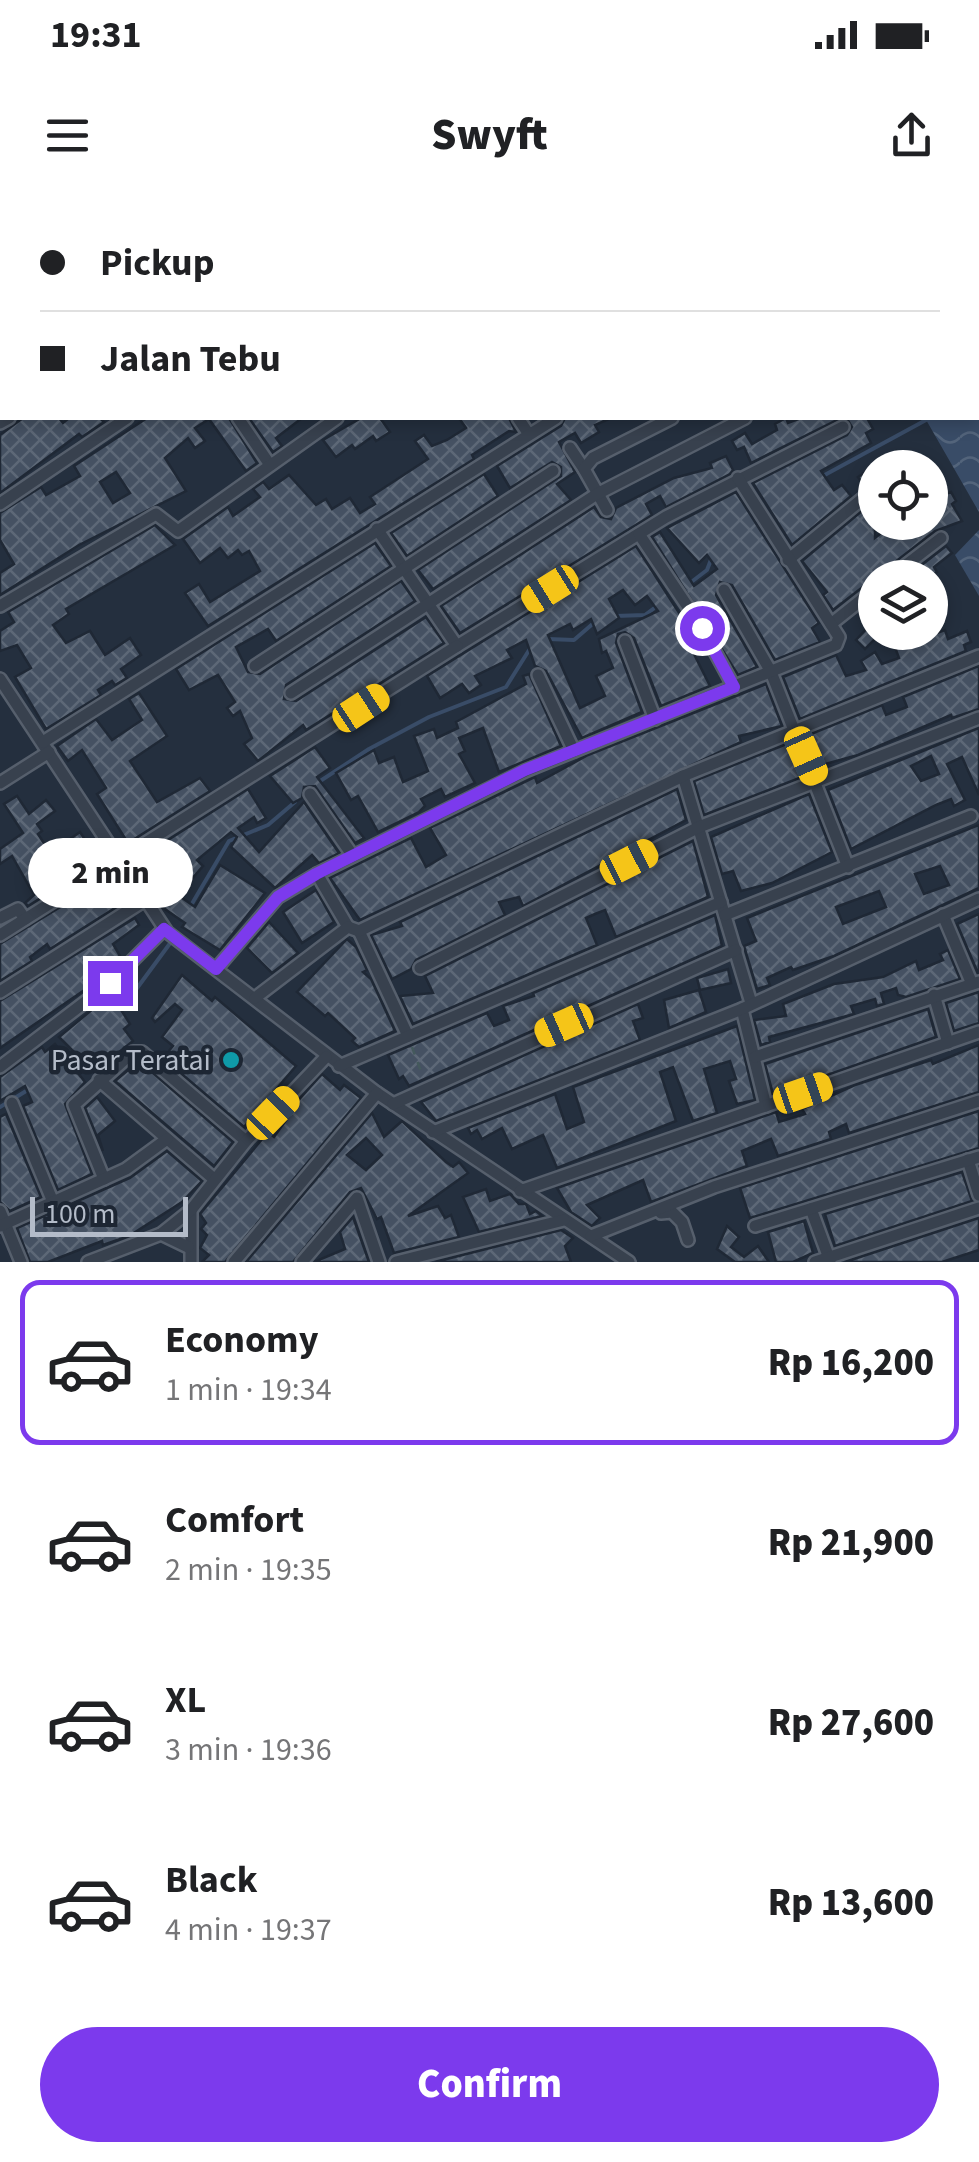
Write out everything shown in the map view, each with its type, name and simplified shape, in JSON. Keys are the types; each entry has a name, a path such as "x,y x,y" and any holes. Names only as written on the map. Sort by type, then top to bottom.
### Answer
{"street":[{"path":"0,504 125,420"},
{"path":"239,420 270,465"},
{"path":"0,606 156,514 178,531 333,420"},
{"path":"519,420 528,433"},
{"path":"0,783 46,747 377,529 552,420"},
{"path":"584,469 593,458 668,420"},
{"path":"291,693 597,494 741,420"},
{"path":"0,935 639,534 738,478 843,428"},
{"path":"570,448 607,510"},
{"path":"255,666 553,471"},
{"path":"216,969 278,897 316,874 481,790 836,644 839,638 738,478"},
{"path":"788,560 858,502"},
{"path":"377,529 457,646"},
{"path":"639,534 734,687"},
{"path":"912,560 938,540"},
{"path":"724,590 771,672 848,867"},
{"path":"830,624 858,602"},
{"path":"625,641 655,719"},
{"path":"256,998 354,929 684,776 979,656"},
{"path":"538,675 574,752"},
{"path":"0,679 165,931 256,998 326,1058 629,1262"},
{"path":"420,968 698,827 979,718"},
{"path":"684,776 736,950 766,1106"},
{"path":"310,794 353,856"},
{"path":"339,1066 723,909 848,867 971,816"},
{"path":"316,874 354,929 408,1036"},
{"path":"433,1132 747,1006 979,899"},
{"path":"0,992 145,900"},
{"path":"0,918 18,909 25,919"},
{"path":"755,1058 976,983 943,915"},
{"path":"0,1067 110,983 165,931"},
{"path":"393,1104 736,950"},
{"path":"934,995 948,1043"},
{"path":"520,1190 979,1032"},
{"path":"104,1179 75,1104 133,1052 142,1052 246,1141"},
{"path":"88,1262 160,1234 191,1210 246,1141 326,1058"},
{"path":"99,1080 214,1179"},
{"path":"234,1262 377,1094"},
{"path":"591,1236 714,1187 979,1101"},
{"path":"12,1103 53,1202"},
{"path":"3,1225 136,1163 168,1139"},
{"path":"755,1226 973,1159 979,1194"},
{"path":"302,1262 357,1198 378,1262"},
{"path":"814,1262 830,1260 979,1208"},
{"path":"810,1209 830,1260"},
{"path":"191,1210 191,1262"},
{"path":"0,1211 21,1262"},
{"path":"632,1219 672,1212 682,1222 688,1240"},
{"path":"396,1262 564,1220"},
{"path":"160,1234 188,1247"},
{"path":"313,1249 319,1262"}],"path":[{"path":"408,1036 427,1088"}],"water":[{"path":"926,420 979,420 979,512 948,458 948,450 943,450"},
{"path":"979,530 979,596 955,555"}],"building":[{"path":"20,420 104,422 82,437 79,434 0,493 0,435"},
{"path":"144,420 207,420 195,428 205,441 195,448 188,438 165,458 186,491 79,545 0,595 0,573 14,564 0,540 0,513 41,487 46,495 80,476 74,466","holes":["116,472 130,493 113,503 100,482"]},
{"path":"210,420 230,420 257,463 246,471"},
{"path":"250,420 299,420 276,438 282,446 273,452"},
{"path":"358,420 381,420 390,432 376,441 373,436 355,449 352,445 336,457 323,440"},
{"path":"460,420 510,420 516,432 509,431 472,455 474,459 208,626 185,593 199,584 210,602 260,571 249,551 242,555 238,550 228,558 220,548 200,563 183,539 228,507 233,516 260,497 253,489 263,482 269,489 289,475 316,505 326,499 332,509 350,498 360,513 375,504 370,497 428,459 415,441 424,435 432,446 466,428"},
{"path":"564,420 606,420 595,425 599,432 581,443 575,433 559,442 575,472 557,484 571,500 433,589 418,570 561,476 561,467 552,462 510,488 497,466 561,426"},
{"path":"782,420 837,420 751,463 744,447 737,450 732,441 745,433 752,444 777,430 775,424"},
{"path":"848,420 868,420 873,429 866,433 871,443 821,471 834,490 842,485 851,496 792,545 753,483 847,435 852,427"},
{"path":"726,456 733,470 730,474 666,507 660,496 646,504 652,515 460,633 441,606 594,507 601,517 611,519 616,508 674,478 712,468 710,463"},
{"path":"484,474 498,496 407,556 391,533"},
{"path":"736,492 819,623 812,628 820,642 775,660 732,585 720,582 716,595 757,667 738,675 652,537 660,532 694,586 717,569 707,555 699,563 667,528"},
{"path":"948,493 956,501 952,504 962,521 948,526"},
{"path":"858,514 858,540 923,540 898,560 858,560 858,591 833,610 823,595 827,592 802,561"},
{"path":"155,525 175,545 66,609 69,614 53,625 66,643 90,631 105,655 130,638 141,655 121,669 127,678 115,685 112,681 98,690 101,695 46,729 15,677 31,668 17,645 0,651 0,631 14,622 8,612"},
{"path":"375,543 391,566 276,641 268,629 236,647 248,672 260,674 401,581 415,601 286,685 284,699 296,701 426,617 444,643 306,730 303,725 258,761 244,744 252,738 240,711 233,716 227,708 235,702 218,675 189,690 176,669"},
{"path":"636,546 703,650 694,654 710,686 661,706 634,638 625,632 618,634 616,643 642,712 582,738 546,671 535,666 526,640 507,650 512,658 475,676 481,685 469,693 462,684 440,698 427,676","holes":["623,590 635,605 647,596 658,611 599,639 602,653 606,651 613,668 596,676 605,696 580,708 548,635 570,624 573,630 591,619 597,634 619,618 609,599"]},
{"path":"946,546 952,553 943,560 928,560"},
{"path":"967,631 971,642 964,645 966,651 800,719 783,677 836,655 846,676 866,670 861,661 875,652 882,664 899,658 896,650 948,650 948,639"},
{"path":"979,666 979,709 952,718 951,715 858,755 818,766 806,736 882,705 886,715 907,707 903,697"},
{"path":"529,674 561,746 499,772 483,728 459,738 465,751 459,754 475,783 445,797 441,789 421,799 425,806 419,812 378,832 358,796 351,800 336,773 374,750 379,763 394,757 403,782 428,771 414,736 434,729 437,738 458,728 456,722 526,684 523,676"},
{"path":"766,684 782,726 739,736 741,742 360,920 330,878 411,838 426,867 446,855 430,828 535,777 537,783 588,755"},
{"path":"139,693 167,736 130,761 157,802 200,778 210,791 128,843 97,794 106,788 82,750 68,761 57,746 96,719 112,740 142,720 129,699"},
{"path":"979,728 979,795 962,757 947,764 965,800 954,806 951,799 936,805 851,849 828,790","holes":["931,756 939,774 921,781 911,766"]},
{"path":"789,743 802,777 704,815 694,781"},
{"path":"315,747 330,768 317,777 364,838 355,843 315,786 304,787 302,798 293,803 270,776"},
{"path":"248,789 266,818 257,823 254,817 238,828 259,852 304,802 339,853 319,863 312,855 275,888 231,847 237,837 231,832 197,860 203,866 178,895 195,907 220,865 265,893 220,950 182,927 185,923 162,907 141,873 151,867 143,856"},
{"path":"677,789 686,820 523,906 519,897 499,902 505,915 416,960 411,969 392,979 371,935 402,926 400,922"},
{"path":"809,794 832,852 772,883 741,891 733,871 722,874 711,837"},
{"path":"17,796 29,814 46,800 55,811 37,824 42,831 38,834 56,862 78,848 70,839 80,832 99,861 28,906 25,903 34,895 12,856 0,864 0,849 23,833 4,804"},
{"path":"979,825 979,888 834,956 793,970 791,967 767,978 770,985 757,989 744,946 756,941 747,918","holes":["940,866 949,885 924,894 915,874","879,891 886,907 843,924 836,907"]},
{"path":"693,841 708,897 616,937 605,910 595,914 586,918 597,945 413,1024 400,996 433,993 425,976"},
{"path":"111,876 126,901 50,949 47,944 30,957 32,961 0,981 0,944"},
{"path":"316,890 334,922 302,943 283,912"},
{"path":"979,914 979,973 978,973 957,924"},
{"path":"715,915 722,946 409,1086 403,1076 399,1079 388,1055 487,1013 494,1026 509,1020 503,1006 534,996 533,993"},
{"path":"135,918 139,925 113,944 120,956 97,970 102,978 0,1048 0,1001"},
{"path":"269,922 298,953 272,973 247,948"},
{"path":"347,939 356,947 367,970 363,972 371,979 395,1031 359,1047 352,1041 355,1038 328,1013 325,1016 297,992"},
{"path":"948,950 960,979 906,997 898,995 896,988 881,993 884,1004 877,1006 875,999 851,1006 854,1014 769,1037 770,1042 761,1045 754,1020 786,1016 783,1004 834,984 883,977 916,961 919,970 943,960 940,954"},
{"path":"728,969 731,983 700,990 697,978"},
{"name":"Pasar Teratai","path":"182,975 212,1001 215,997 296,1066 244,1127 163,1058 173,1046 162,1037 182,1010 175,1004 155,1022 152,1018"},
{"path":"699,990 706,1012 669,1028 664,1000"},
{"path":"979,992 979,1023 954,1031 946,1003"},
{"path":"111,994 130,1024 124,1029 133,1041 94,1072 59,1037"},
{"path":"638,1004 643,1018 633,1021 640,1040 436,1121 421,1102"},
{"path":"928,1009 936,1037 773,1094 765,1064"},
{"path":"737,1026 755,1100 737,1104 729,1081 736,1079 730,1061 704,1069 717,1113 693,1121 673,1067 660,1072 676,1121 557,1168 543,1135 512,1149 502,1128 482,1139 477,1130 471,1134 468,1128 555,1094 567,1129 584,1122 573,1087"},
{"path":"55,1044 85,1082 65,1104 92,1174 58,1190 23,1106 32,1102 25,1086 0,1101 0,1077 42,1047 45,1052"},
{"path":"979,1045 979,1092 849,1133 846,1124 829,1132 831,1139 778,1156 771,1139 742,1151 747,1166 651,1202 643,1180 587,1205 600,1218 592,1226 571,1212 557,1188 776,1112 779,1122 805,1114 802,1109 855,1085 931,1060 933,1064"},
{"path":"139,1061 233,1142 214,1166 115,1081"},
{"path":"322,1074 340,1090 344,1085 361,1098 225,1262 202,1262 209,1255 200,1248 207,1235 201,1229 206,1223 200,1214 268,1132 274,1137 289,1116 286,1114"},
{"path":"97,1097 115,1121 98,1135 103,1151 85,1108"},
{"path":"979,1111 979,1148 750,1218 740,1188"},
{"path":"372,1113 384,1137 402,1121 446,1162 453,1167 459,1162 468,1173 408,1216 438,1206 445,1218 451,1215 459,1237 394,1253 381,1217 377,1219 361,1188 350,1192 293,1262 246,1262","holes":["366,1138 382,1155 366,1170 347,1155"]},
{"path":"6,1114 41,1197 10,1211 0,1202 0,1117"},
{"path":"167,1151 202,1181 182,1202 129,1236 103,1245 102,1241 48,1262 30,1262 17,1228 130,1178"},
{"path":"962,1172 972,1201 835,1246 825,1214"},
{"path":"486,1189 490,1201 510,1194 519,1204 526,1204 530,1214 536,1211 542,1216 479,1232 463,1197"},
{"path":"353,1217 369,1262 314,1262 345,1249 340,1232"},
{"path":"979,1218 979,1250 942,1262 845,1262"},
{"path":"804,1221 813,1253 793,1262 776,1262 768,1232"},
{"path":"727,1226 739,1237 731,1247 744,1257 758,1246 769,1262 735,1262 717,1249"},
{"path":"561,1230 573,1238 565,1246 571,1262 435,1262"}],"waterway":[{"path":"821,477 926,420"},
{"path":"690,583 707,570 712,557"},
{"path":"615,616 645,615 657,606"},
{"path":"548,639 574,640 596,621"},
{"path":"305,791 369,749 429,717 506,687 531,647"},
{"path":"190,907 229,841 268,825 295,802"},
{"path":"118,1014 171,942"},
{"path":"0,1107 31,1088"}],"place":[{"name":"Pasar Teratai","path":"231,1060"}],"route":[{"path":"110,983 164,929 216,969 278,897 316,874 525,770 734,687 702,628"}]}
